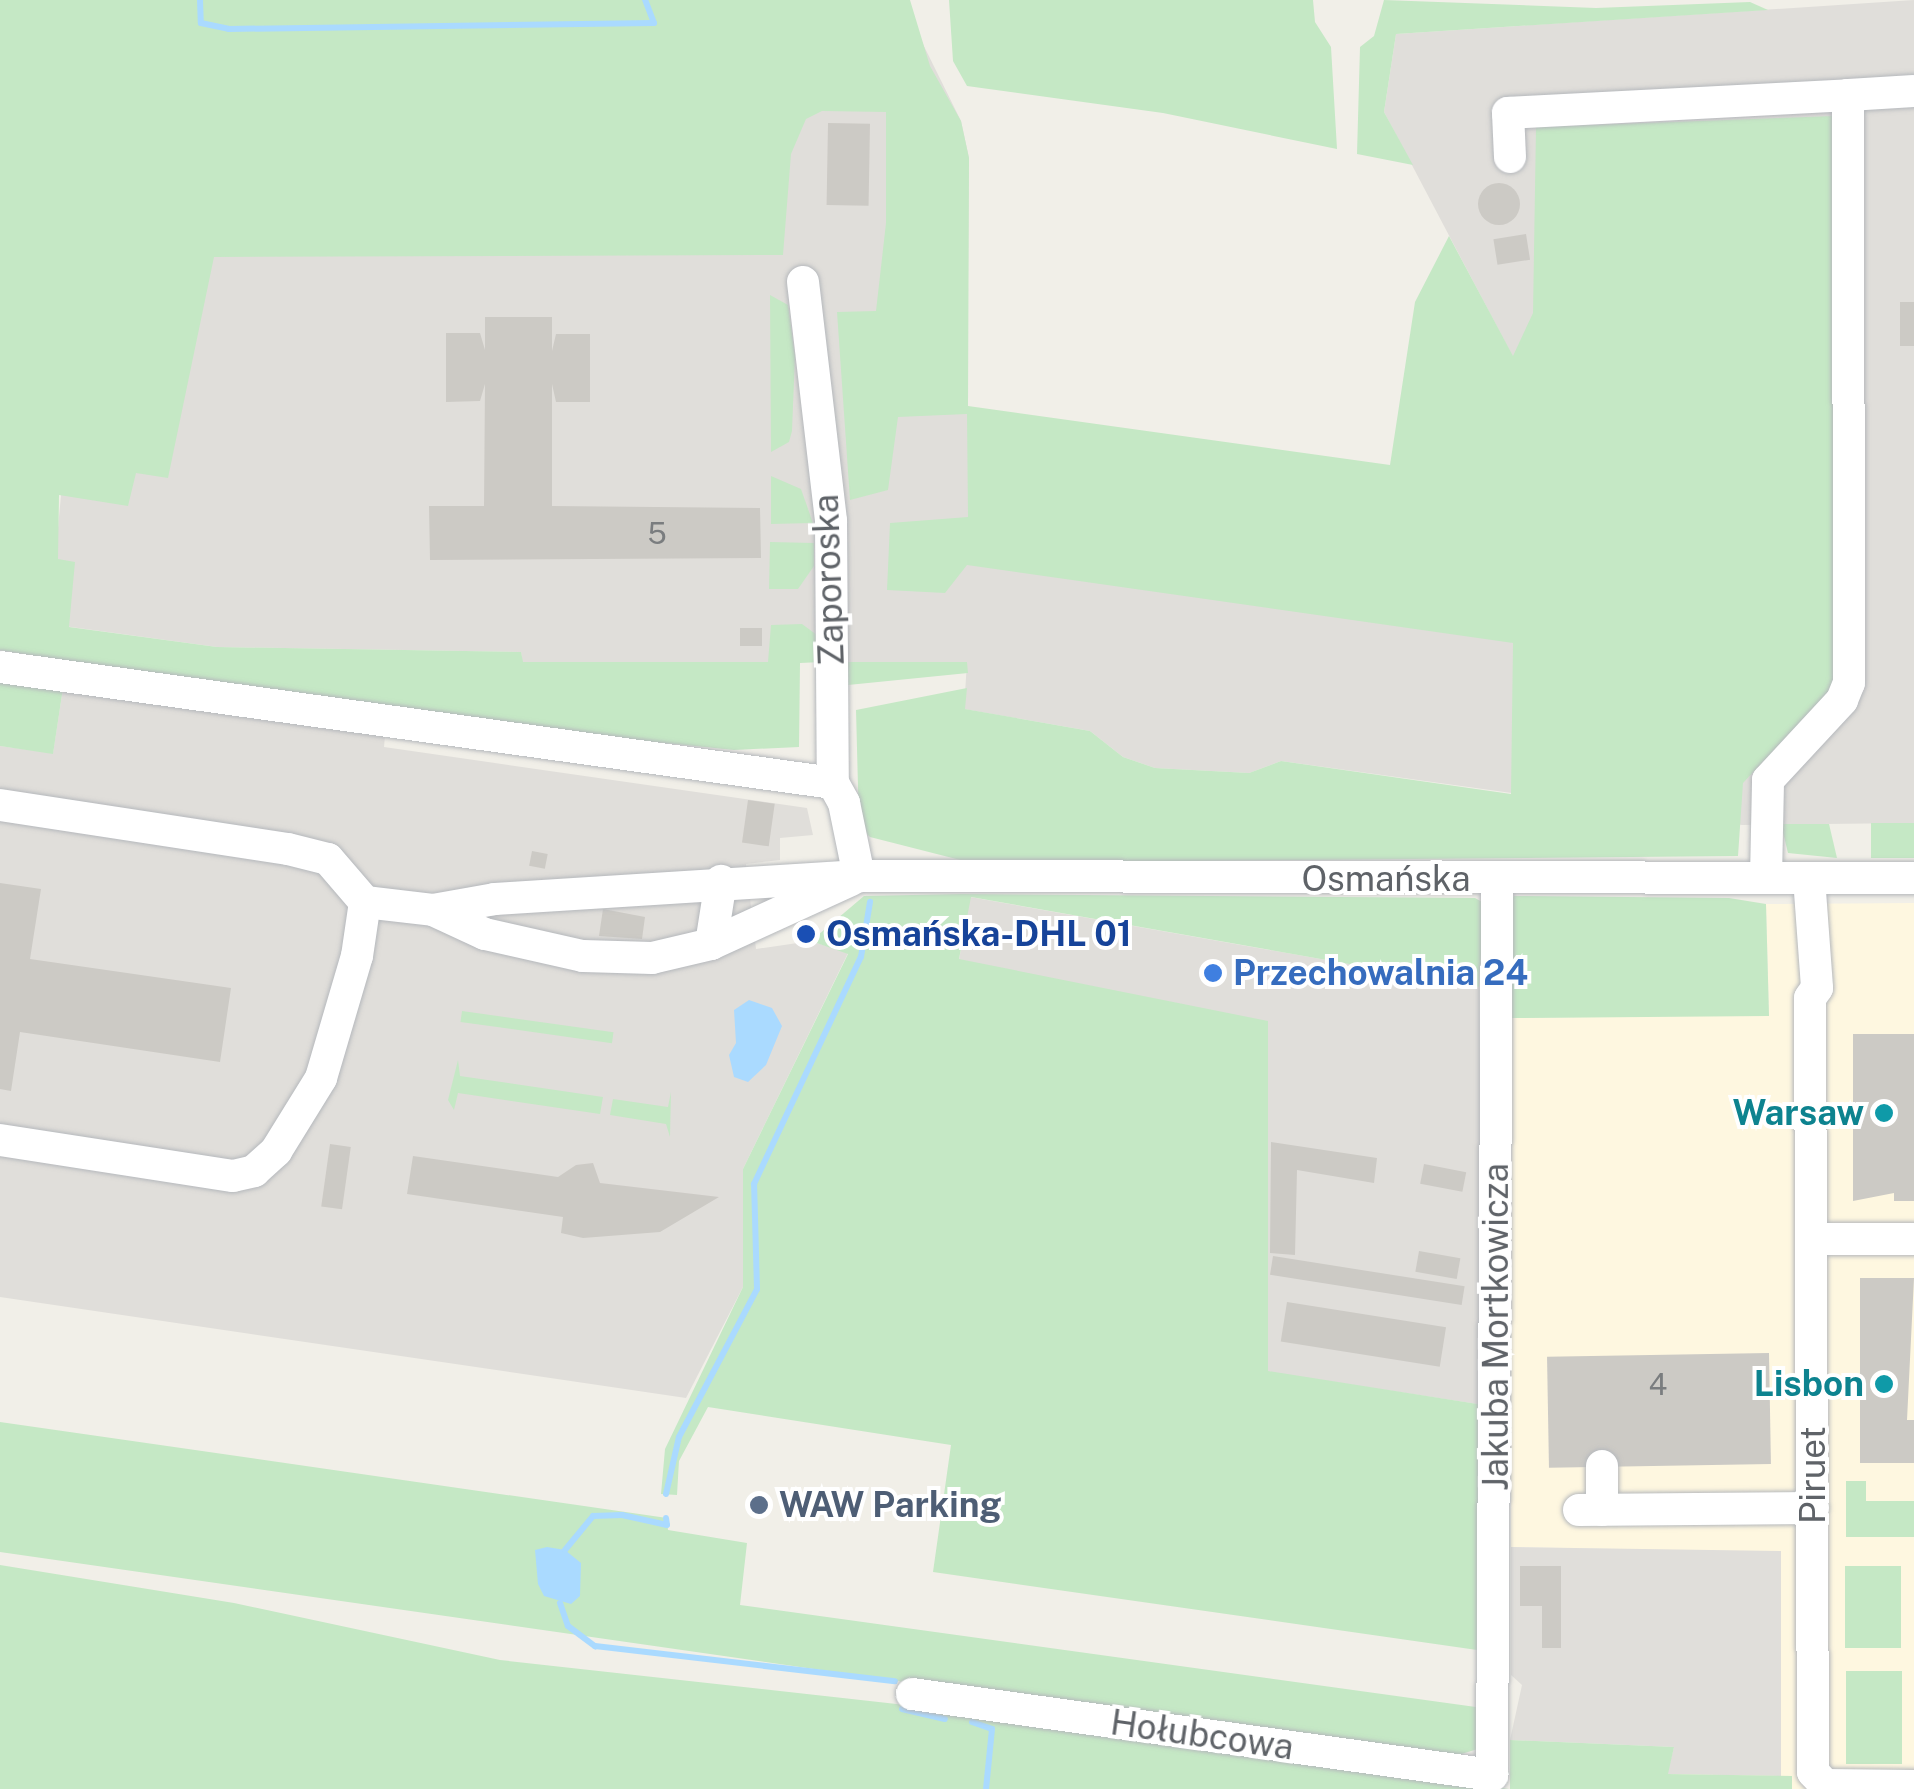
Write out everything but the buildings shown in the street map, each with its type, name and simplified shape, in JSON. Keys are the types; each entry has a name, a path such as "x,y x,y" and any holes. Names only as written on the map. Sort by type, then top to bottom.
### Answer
{"street":[{"path":"1510,157 1508,114 1914,91"},
{"path":"1766,878 1768,780 1842,700 1849,683 1848,95"},
{"name":"Zaporoska","path":"803,282 831,521 833,783 844,803 859,876"},
{"path":"0,667 833,783"},
{"path":"0,805 328,859 365,902 432,910 484,934 583,956 652,958 711,944 859,876"},
{"name":"Osmańska","path":"432,910 721,881 859,876 1766,878 1809,887 1914,878"},
{"name":"Jakuba Mortkowicza","path":"1492,1775 1497,879"},
{"path":"711,944 721,881"},
{"name":"Piruet","path":"1809,887 1817,916 1818,988 1810,998 1813,1772 1825,1785 1862,1787"},
{"path":"0,1140 233,1176 254,1172 276,1151 321,1078 357,956 365,902"},
{"path":"1812,1239 1914,1239"},
{"path":"1602,1466 1590,1510 1812,1508"},
{"name":"Hołubcowa","path":"912,1694 1492,1775"},
{"path":"1862,1787 1914,1786"}],"shaded area":[{"path":"1914,0 1914,823 1742,825 1281,761 1249,773 1155,768 1123,757 1090,731 964,709 967,662 522,662 521,652 217,647 49,624 82,271 915,28 961,121 969,158 967,406 1513,643 1513,357 1384,112 1396,34"},
{"path":"63,688 385,736 384,747 807,808 813,835 780,838 780,860 746,864 756,949 811,941 848,953 743,1169 743,1287 686,1398 0,1297 0,746 53,753"},
{"path":"970,897 1479,987 1484,1405 1268,1372 959,960"},
{"path":"1914,903 1914,1789 1510,1789 1510,1740 1668,1774 1781,1775 1781,1552 1511,1547 1512,1018 1769,1015 1766,904"},
{"path":"1511,1547 1781,1551 1781,1776 1667,1774 1674,1747 1510,1740 1522,1685 1511,1675"}],"green space":[{"path":"0,0 910,0 930,66 961,121 969,158 968,406 1390,465 1415,302 1449,236 1513,356 1533,313 1536,127 1833,116 1833,687 1743,783 1738,856 972,863 870,837 859,826 856,710 967,688 965,709 1090,731 1123,757 1155,768 1249,773 1281,761 1511,794 1513,643 967,565 945,593 887,590 890,523 968,517 967,414 898,417 888,490 850,500 837,312 876,311 886,223 886,112 822,111 806,119 791,154 783,255 214,257 168,478 136,473 128,506 59,495 58,559 75,562 69,627 217,647 521,652 523,662 768,662 771,625 802,624 821,638 822,662 800,663 799,747 734,750 372,713 0,650"},
{"path":"949,0 1313,0 1315,22 1331,47 1337,149 1163,113 967,86 953,61"},
{"path":"1384,0 1596,8 1750,2 1768,10 1396,34 1384,112 1413,165 1357,154 1360,47 1374,36"},
{"path":"770,295 788,305 795,356 792,431 789,442 771,452"},
{"path":"771,476 801,489 813,523 771,524"},
{"path":"770,542 814,543 814,566 798,589 769,589"},
{"path":"838,662 967,662 968,673 838,686"},
{"path":"0,678 63,688 53,754 0,746"},
{"path":"1871,823 1914,823 1914,858 1871,858"},
{"path":"1781,824 1829,824 1837,858 1788,853"},
{"path":"864,896 1475,898 1484,903 1479,987 971,897 959,959 1268,1021 1268,1371 1484,1405 1484,1651 933,1572 951,1445 708,1407 679,1461 677,1495 661,1494 665,1449 743,1287 743,1169 848,954 811,941"},
{"path":"1514,896 1729,898 1766,904 1769,1016 1512,1018 1509,900"},
{"path":"462,1011 614,1032 612,1043 460,1022"},
{"path":"458,1060 460,1076 603,1097 600,1114 458,1093 454,1110 448,1100"},
{"path":"671,1092 670,1137 666,1124 610,1115 613,1099 668,1107"},
{"path":"0,1422 667,1518 668,1530 747,1543 740,1605 1483,1708 1481,1748 1458,1755 925,1685 0,1552"},
{"path":"1846,1481 1866,1481 1866,1501 1914,1501 1914,1537 1846,1537"},
{"path":"0,1565 234,1603 500,1660 1004,1716 1509,1789 0,1789"},
{"path":"1845,1566 1901,1566 1901,1648 1845,1648"},
{"path":"1846,1671 1902,1671 1902,1764 1846,1764"},
{"path":"1510,1740 1674,1747 1668,1774 1792,1776 1792,1789 1510,1789"}],"water":[{"path":"749,1000 772,1008 782,1026 766,1065 748,1082 734,1077 729,1055 736,1043 734,1010"},
{"path":"535,1550 565,1550 581,1563 580,1596 571,1604 544,1596 538,1584"}],"waterway":[{"path":"200,0 201,23 229,29 654,23 645,0"},
{"path":"666,1494 679,1437 757,1289 754,1184 861,957 870,902"},
{"path":"565,1550 593,1516 622,1515 667,1525 666,1518"},
{"path":"560,1603 568,1626 595,1646 895,1681"},
{"path":"902,1709 945,1719"},
{"path":"972,1722 992,1729 986,1789"}],"place":[{"name":"Osmańska-DHL 01","path":"806,934"},
{"name":"Przechowalnia 24","path":"1213,973"},
{"name":"Warsaw","path":"1884,1113"},
{"name":"Lisbon","path":"1884,1384"},
{"name":"WAW Parking","path":"759,1505"}]}
